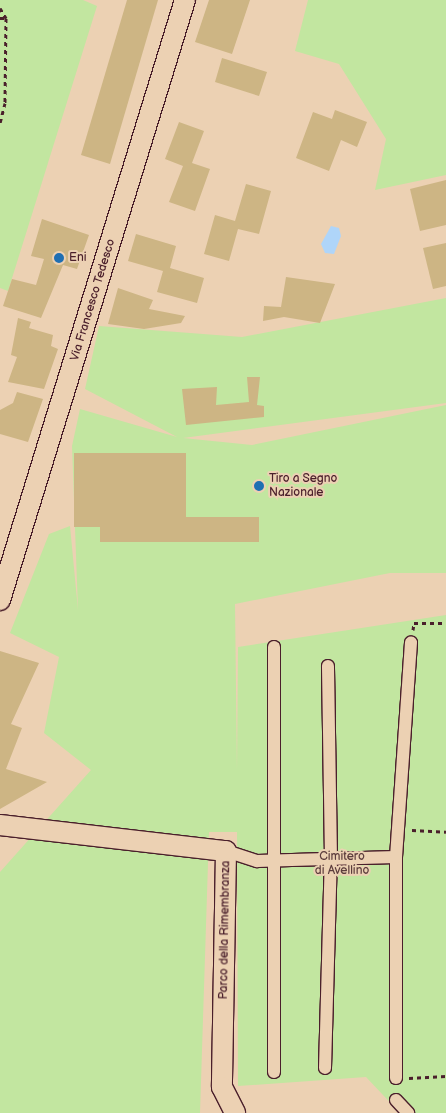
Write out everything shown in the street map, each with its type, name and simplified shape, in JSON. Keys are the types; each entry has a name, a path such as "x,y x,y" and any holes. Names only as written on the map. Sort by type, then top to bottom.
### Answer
{"street":[{"name":"Via Francesco Tedesco","path":"0,600 185,0"},
{"path":"396,1078 396,857 411,643"},
{"path":"274,647 276,860 274,1072"},
{"path":"325,1068 331,859 328,666"},
{"name":"Parco della Rimembranza","path":"0,825 226,851 222,1087"},
{"path":"226,851 257,861 396,857"},
{"path":"222,1087 235,1113"},
{"path":"222,1087 248,1113"},
{"path":"396,1100 408,1113"}],"path":[{"path":"0,8 6,18 5,103 0,123"},
{"path":"0,18 6,18"},
{"path":"411,643 414,623 446,624"},
{"path":"398,830 446,832"},
{"path":"396,1078 446,1076"}],"green space":[{"path":"0,0 83,0 97,6 8,291 0,288"},
{"path":"308,0 446,0 446,175 375,190 386,139 339,64 295,51"},
{"name":"Cimitero di Avellino","path":"446,298 446,403 183,438 252,445 446,405 446,573 390,573 235,604 237,771 238,647 446,615 446,1113 400,1113 366,1077 238,1086 237,832 209,832 200,1113 0,1113 0,872 91,770 44,733 59,657 10,633 49,534 70,526 78,610 72,446 80,409 177,437 85,389 99,326 242,337"}],"water":[{"path":"331,226 339,228 341,236 334,254 325,253 321,244"}],"building":[{"path":"127,0 158,0 110,164 81,155"},
{"path":"209,0 250,0 232,54 195,42"},
{"path":"222,58 267,72 259,96 215,82"},
{"path":"335,110 367,122 357,147 341,140 329,171 296,158 313,112 332,119"},
{"path":"179,122 204,131 192,163 210,169 195,211 169,202 183,166 165,159"},
{"path":"446,180 446,225 420,231 410,189"},
{"path":"246,184 271,191 259,234 238,229 229,261 204,254 215,215 235,221"},
{"name":"Eni","path":"42,219 89,235 77,269 63,265 41,318 3,306 12,279 36,285 44,259 31,256"},
{"path":"136,234 176,246 170,268 204,278 197,303 157,292 163,271 128,261"},
{"path":"446,243 446,286 433,289 423,248"},
{"path":"286,277 335,284 320,323 284,317 263,321 264,306 281,307"},
{"path":"118,288 153,300 149,309 185,316 181,323 144,329 108,324"},
{"path":"18,318 31,322 29,328 53,335 51,346 58,349 44,389 8,382 17,357 11,355"},
{"path":"247,377 260,377 257,405 264,406 264,417 186,425 182,389 217,387 216,405 249,402"},
{"path":"17,392 43,399 28,442 0,434 0,410 13,403"},
{"path":"74,453 186,453 186,517 259,517 259,542 100,542 100,527 74,527"},
{"path":"0,651 39,663 11,724 22,728 6,769 47,782 0,809"}],"place":[{"name":"Eni","path":"59,258"},
{"name":"Tiro a Segno Nazionale","path":"259,486"}]}
